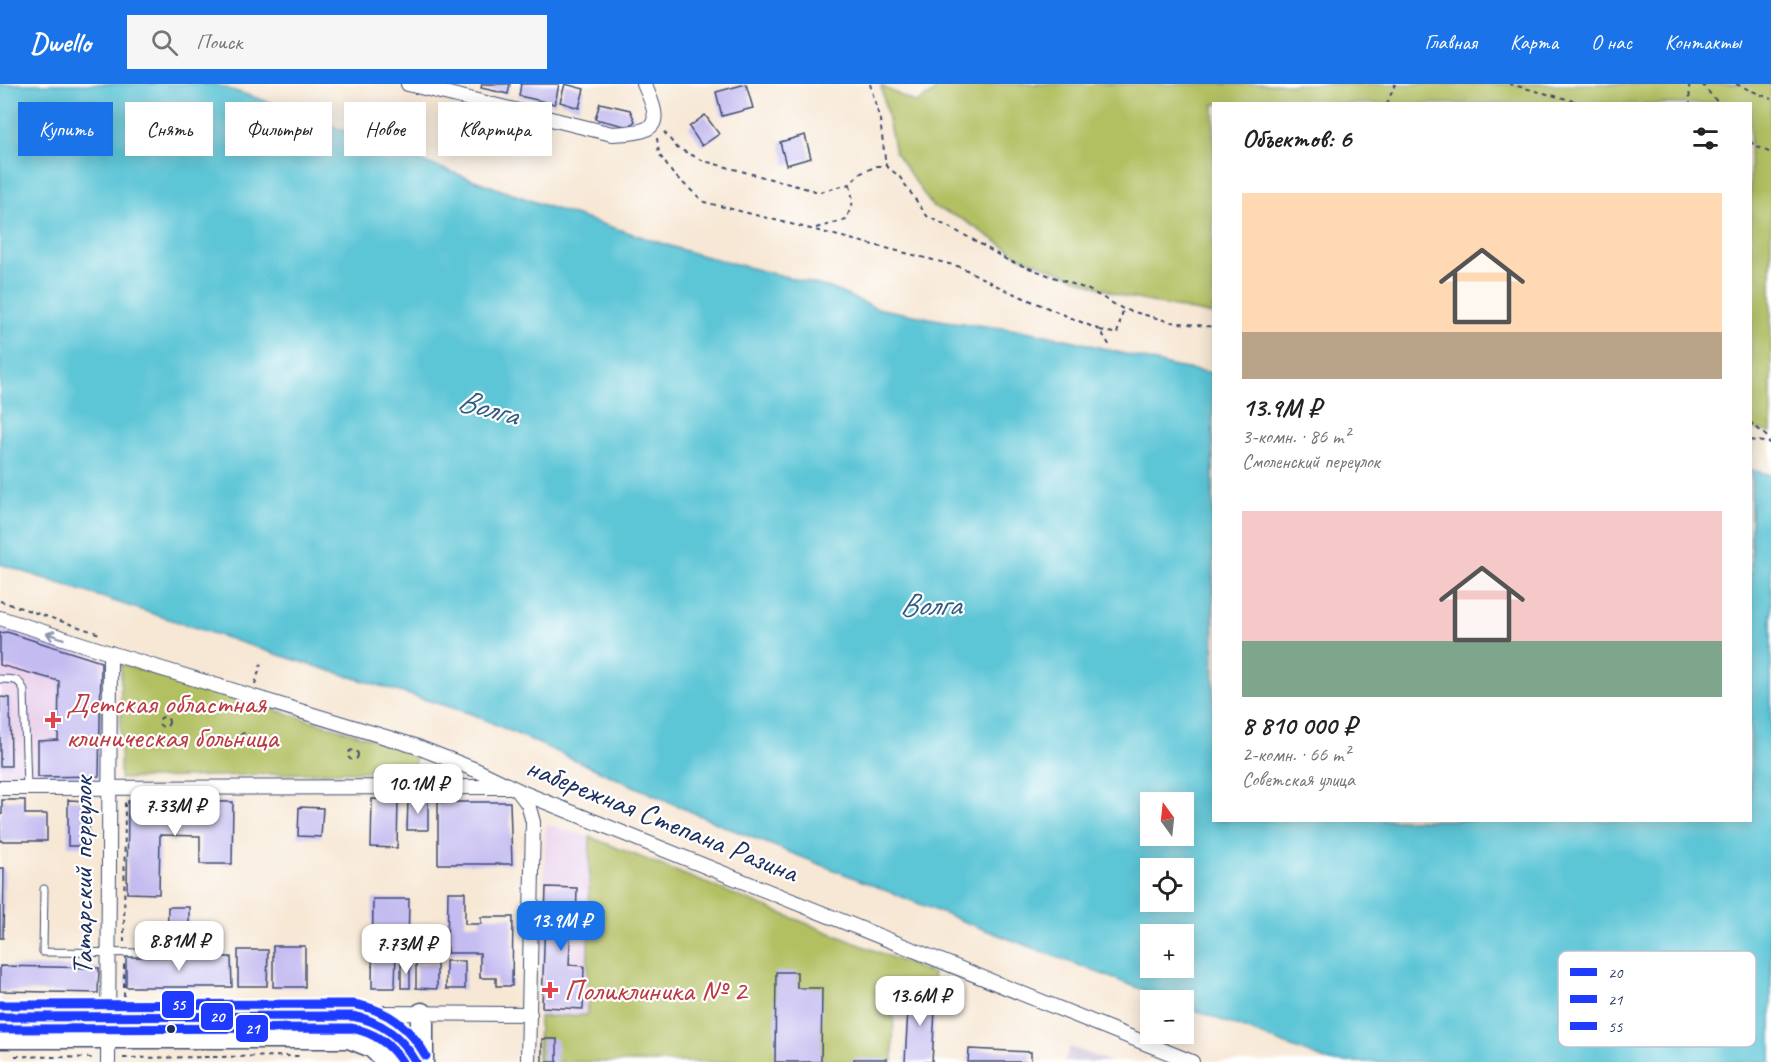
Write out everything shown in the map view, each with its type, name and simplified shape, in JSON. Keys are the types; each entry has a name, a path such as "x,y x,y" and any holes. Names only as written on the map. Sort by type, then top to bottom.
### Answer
{"main road":[{"path":"422,1014 422,1062"},
{"path":"0,1017 108,1044"},
{"path":"0,1036 108,1044 350,1026 370,1020 387,1029 402,1041 416,1062"},
{"path":"350,1026 389,1062"}],"street":[{"path":"408,84 612,134 644,132 651,128 655,120 652,101 644,84"},
{"name":"набережная Степана Разина","path":"0,618 110,654 415,746 1192,1062"},
{"name":"Татарский переулок","path":"108,1044 110,654"},
{"path":"0,788 512,787 526,800 532,817 528,1062"},
{"path":"350,1026 380,1013 530,1014"}],"lane":[{"path":"0,679 17,680 24,691 27,788"},
{"path":"44,888 43,952 158,953 158,932"}],"path":[{"path":"870,84 880,120 886,166"},
{"path":"1388,102 1395,84"},
{"path":"1509,84 1578,102"},
{"path":"1689,84 1690,102"},
{"path":"1702,84 1717,102"},
{"path":"1736,84 1771,99"},
{"path":"655,120 677,148 704,161 819,192 850,184 859,174 877,166 886,166 899,176 927,216 1007,260 1089,290 1123,309 1171,322 1212,327"},
{"path":"655,120 659,154 673,174 704,202 961,267 1003,290 1100,330 1117,334 1123,309"},
{"path":"1752,143 1755,146"},
{"path":"1752,145 1771,153"},
{"path":"813,229 846,220 853,202 850,184"},
{"path":"1100,330 1110,346"},
{"path":"1752,424 1771,441"},
{"path":"1752,440 1771,441"},
{"path":"0,601 100,634"},
{"path":"255,686 261,664"},
{"path":"124,996 125,788"},
{"path":"15,1056 108,1044 260,1057 304,1056"},
{"path":"260,1057 260,1062"}],"shaded area":[{"name":"Детская областная клиническая больница","path":"0,624 108,659 106,782 0,781"},
{"path":"546,824 590,837 587,1016 539,1017"},
{"path":"1070,1047 1110,1062 1064,1062"}],"green space":[{"path":"938,84 1771,84 1771,433 1752,428 1752,102 1212,102 1212,315 1122,296 1019,256 964,220 932,206 895,152 881,86 916,103 934,92"},
{"path":"121,664 409,750 414,755 414,764 406,770 120,779"},
{"path":"590,837 933,974 934,991 894,985 893,1062 538,1062 539,1017 587,1015"}],"water":[{"name":"Волга","path":"0,84 214,84 269,102 225,102 225,156 332,156 332,126 344,131 344,156 407,156 549,207 692,253 830,288 876,308 945,321 1026,331 1175,367 1212,373 1212,822 1752,822 1752,470 1771,475 1771,1062 1331,1062 1194,1010 1194,990 1144,990 970,924 721,825 472,714 276,654 0,564"}],"building":[{"path":"482,84 510,84 508,94 481,88"},
{"path":"521,84 559,84 555,104 519,96"},
{"path":"565,84 584,89 579,108 560,102"},
{"path":"746,84 753,108 722,116 716,92"},
{"path":"600,103 630,110 635,121 629,127 595,119"},
{"path":"705,115 719,134 702,146 689,127"},
{"path":"805,135 811,158 786,165 780,142"},
{"path":"7,632 101,662 99,776 38,777 38,741 58,740 59,681 0,665 0,633"},
{"path":"0,697 10,698 11,766 0,766"},
{"path":"372,799 398,800 397,848 371,847"},
{"path":"2,800 25,800 25,814 47,814 47,841 0,841"},
{"path":"68,800 89,801 89,846 68,846"},
{"path":"408,800 428,800 428,830 407,830"},
{"path":"128,801 233,802 232,864 200,864 200,836 160,835 159,894 127,893"},
{"path":"438,802 510,802 512,864 438,864"},
{"path":"299,807 323,808 321,837 298,836"},
{"path":"0,868 4,868 3,938 0,938"},
{"path":"546,887 577,888 576,925 571,925 569,965 584,966 583,1009 542,1007"},
{"path":"448,892 465,892 465,924 481,924 481,917 513,917 512,986 496,986 496,978 480,978 480,953 447,953"},
{"path":"373,899 409,899 408,952 396,952 395,988 372,988"},
{"path":"168,907 189,907 189,952 167,952"},
{"path":"273,946 305,946 305,987 273,987"},
{"path":"238,950 268,950 267,986 238,986"},
{"path":"126,957 231,957 232,987 126,987"},
{"path":"446,961 465,961 465,989 446,989"},
{"path":"401,962 410,962 410,988 401,988"},
{"path":"416,964 437,964 437,989 416,988"},
{"path":"0,966 99,968 98,993 0,991"},
{"path":"776,972 797,972 797,988 822,988 821,1062 775,1062"},
{"path":"909,991 936,993 932,1062 905,1062"},
{"path":"542,1039 557,1039 557,1062 542,1062"},
{"path":"969,1049 1031,1052 1031,1062 968,1062"},
{"path":"854,1059 887,1059 887,1062 854,1062"}],"transit line":[{"name":"55","path":"0,1005 353,1004 376,1010 396,1021 412,1036 426,1056"},
{"name":"20","path":"0,1017 352,1016 372,1022 389,1031 404,1045 416,1062"},
{"name":"21","path":"0,1029 351,1028 367,1032 380,1039 402,1062"}],"place":[{"name":"Детская областная клиническая больница","path":"53,720"},
{"name":"Поликлиника № 2","path":"550,990"}]}
